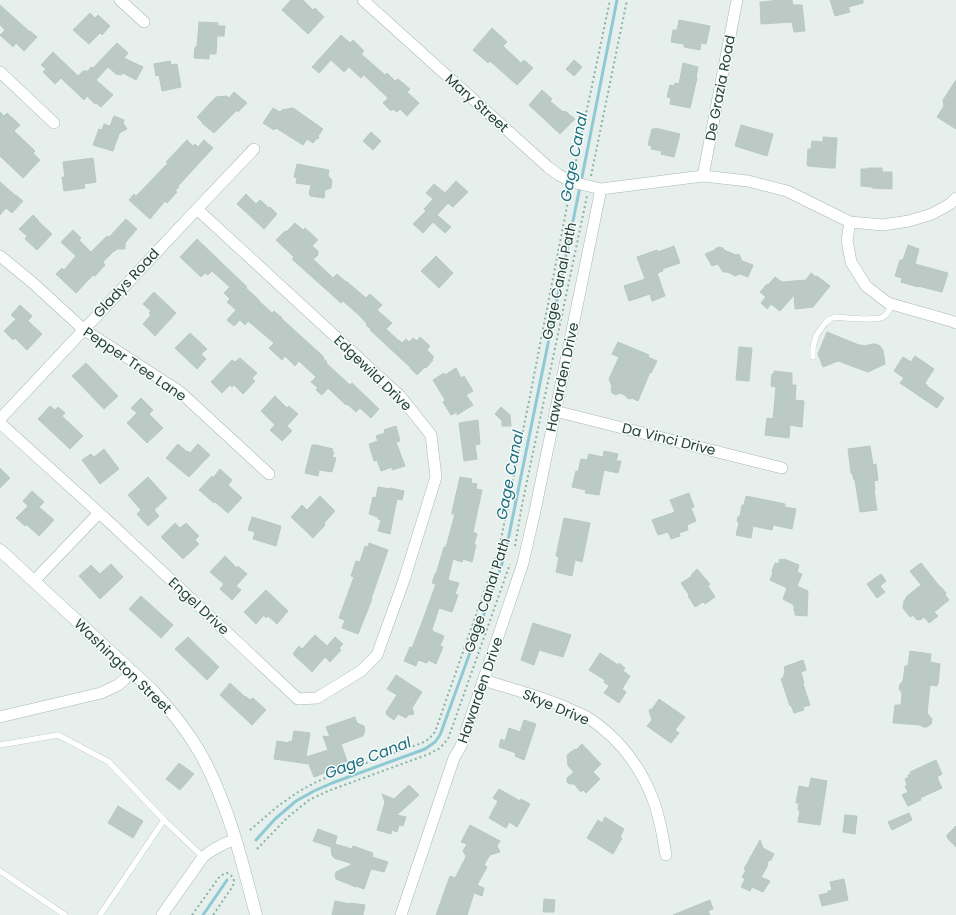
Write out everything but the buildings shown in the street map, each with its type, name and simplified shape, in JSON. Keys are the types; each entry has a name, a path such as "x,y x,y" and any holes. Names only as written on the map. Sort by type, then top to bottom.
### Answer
{"main road":[{"name":"Washington Street","path":"0,550 162,700 198,749 226,808 256,915"}],"street":[{"path":"120,0 144,22"},
{"name":"Mary Street","path":"363,0 548,167 572,182 601,189"},
{"name":"De Grazia Road","path":"703,176 737,0"},
{"path":"0,72 54,123"},
{"name":"Gladys Road","path":"0,419 83,329 254,149"},
{"path":"601,189 703,176 748,181 787,191 850,222 883,225 909,221 932,214 950,204 956,198"},
{"name":"Hawarden Drive","path":"401,915 454,758 461,746 484,680 523,563 601,189"},
{"name":"Edgewild Drive","path":"196,209 400,396 430,435 436,477 404,580 377,655 361,671 317,698 298,699"},
{"path":"850,222 847,240 851,262 866,286 888,303 956,323"},
{"name":"Pepper Tree Lane","path":"0,256 33,283 83,329 179,391 269,474"},
{"name":"Da Vinci Drive","path":"555,411 782,468"},
{"name":"Engel Drive","path":"0,423 99,513 298,699"},
{"path":"34,581 99,513"},
{"path":"0,717 101,694 118,685 125,679 130,670"},
{"name":"Skye Drive","path":"484,680 548,700 586,717 607,731 625,750 640,772 654,801 666,855"},
{"path":"162,915 203,858 218,847 235,839"}],"lane":[{"path":"813,357 813,347 816,336 825,323 830,319 835,317 877,319 885,316 892,304"},
{"path":"0,745 58,735 109,762 164,820 203,858"},
{"path":"100,915 164,820"},
{"path":"0,872 65,915"}],"path":[{"name":"Gage Canal Path","path":"250,830 278,806 314,783 337,773 422,743 429,739 435,732 499,548 610,0"},
{"name":"Gage Canal Path","path":"514,548 627,0"},
{"name":"Gage Canal Path","path":"257,849 288,817 309,800 328,791 429,754 440,748 448,739 511,563"},
{"path":"192,915 220,876 227,873 233,877 233,886 213,915"}],"waterway":[{"name":"Gage Canal","path":"256,840 275,819 296,801 332,783 425,749 435,742 440,735 506,550 617,0"},
{"path":"203,915 227,880"}]}
